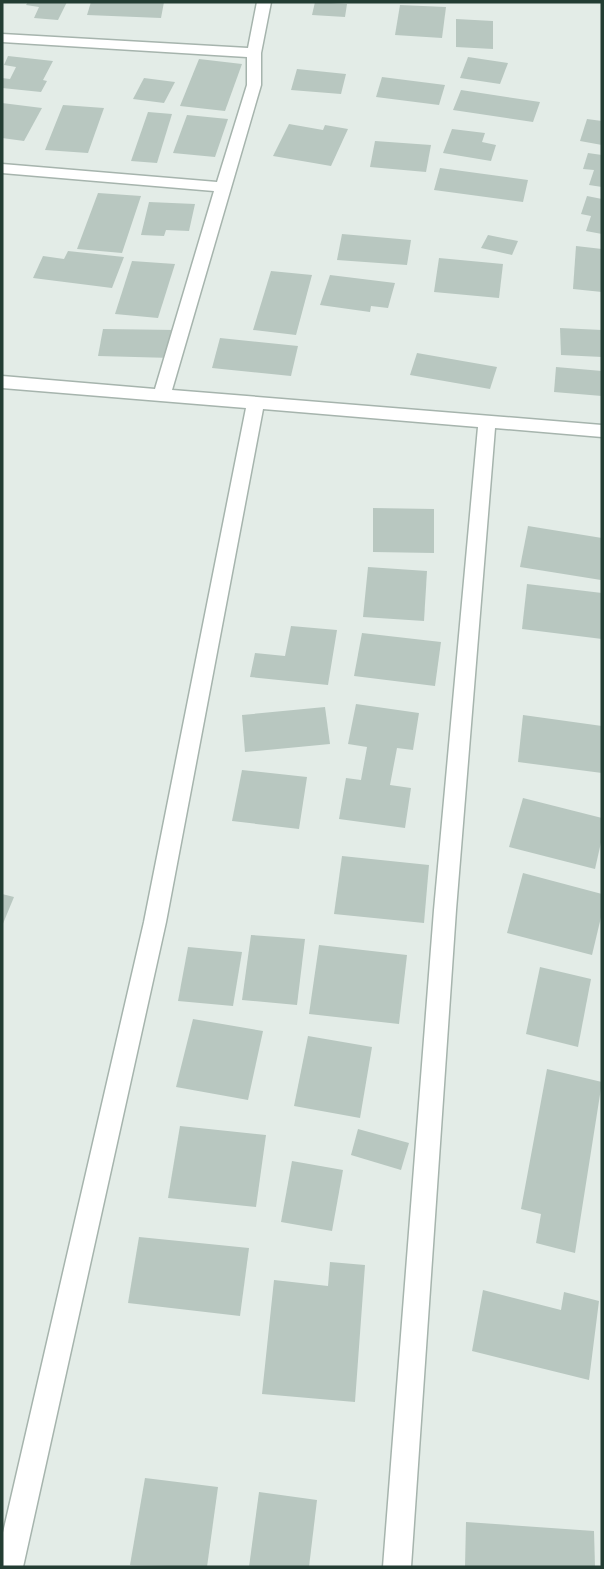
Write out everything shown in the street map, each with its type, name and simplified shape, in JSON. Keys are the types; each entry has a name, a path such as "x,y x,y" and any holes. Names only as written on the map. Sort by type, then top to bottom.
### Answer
{"street":[{"path":"162,393 254,85 254,52 264,2"},
{"path":"2,38 254,52"},
{"path":"2,169 223,187"},
{"path":"2,382 602,431"},
{"path":"9,1567 155,922 256,402"},
{"path":"397,1567 445,910 487,421"}],"building":[{"path":"28,2 67,2 58,20 34,18 39,7 26,5"},
{"path":"91,2 164,2 161,18 87,15"},
{"path":"315,2 347,4 345,17 312,15"},
{"path":"400,5 446,7 442,38 395,35"},
{"path":"456,19 493,21 493,49 456,47"},
{"path":"8,56 53,61 43,80 47,81 41,92 2,88 2,78 10,79 16,67 4,65"},
{"path":"468,57 508,63 500,84 460,78"},
{"path":"199,59 242,64 225,111 180,106"},
{"path":"297,69 346,74 341,94 291,90"},
{"path":"382,77 445,85 439,105 376,97"},
{"path":"144,78 175,82 164,103 133,99"},
{"path":"461,90 540,102 533,122 453,110"},
{"path":"2,103 42,108 24,141 2,138"},
{"path":"63,105 104,108 88,153 45,150"},
{"path":"148,112 172,114 157,163 131,161"},
{"path":"187,115 228,119 215,157 173,153"},
{"path":"587,119 602,121 602,145 580,141"},
{"path":"289,124 323,130 325,125 348,129 331,166 273,156"},
{"path":"452,129 485,133 482,142 496,145 491,161 443,153"},
{"path":"375,141 431,145 426,172 370,167"},
{"path":"588,153 602,155 602,187 589,185 594,170 583,169"},
{"path":"440,168 528,180 523,202 434,190"},
{"path":"98,193 141,196 122,253 77,249"},
{"path":"587,196 602,199 602,234 586,231 591,216 581,214"},
{"path":"149,202 195,204 189,231 166,230 164,236 141,235"},
{"path":"342,234 411,240 407,265 337,260"},
{"path":"488,235 518,241 512,255 481,248"},
{"path":"576,246 602,249 602,292 573,289"},
{"path":"68,251 124,257 112,288 33,278 43,256 64,259"},
{"path":"439,258 503,264 499,298 434,292"},
{"path":"132,261 175,264 158,318 115,314"},
{"path":"271,271 312,275 296,335 253,330"},
{"path":"330,275 395,283 388,308 371,306 370,312 320,305"},
{"path":"560,328 602,330 602,357 561,355"},
{"path":"103,329 176,330 172,358 98,356"},
{"path":"220,338 298,346 291,376 212,368"},
{"path":"417,353 497,367 490,389 410,375"},
{"path":"556,367 602,371 602,396 554,392"},
{"path":"373,508 434,509 434,553 373,552"},
{"path":"528,526 602,538 601,580 520,567"},
{"path":"368,567 427,571 424,621 363,617"},
{"path":"527,584 602,593 602,639 522,629"},
{"path":"291,626 337,630 328,685 250,677 255,653 285,656"},
{"path":"362,633 441,642 435,686 354,676"},
{"path":"356,704 419,713 413,750 397,748 390,785 411,788 405,828 339,819 346,778 361,780 367,747 348,744"},
{"path":"325,707 330,744 245,752 242,715"},
{"path":"523,715 602,726 602,773 518,762"},
{"path":"242,770 307,777 299,829 232,821"},
{"path":"523,798 602,818 602,838 595,869 509,847"},
{"path":"342,856 429,865 424,923 334,914"},
{"path":"523,873 602,894 602,913 592,955 507,933"},
{"path":"2,894 14,897 2,926"},
{"path":"251,935 305,939 297,1005 242,1000"},
{"path":"319,945 407,955 399,1024 309,1014"},
{"path":"188,947 242,952 233,1006 178,1001"},
{"path":"540,967 591,979 578,1047 526,1034"},
{"path":"193,1019 263,1031 248,1100 176,1087"},
{"path":"308,1036 372,1047 360,1118 294,1106"},
{"path":"547,1069 602,1082 575,1253 536,1243 541,1214 521,1209"},
{"path":"180,1126 266,1135 256,1207 168,1198"},
{"path":"358,1129 409,1143 401,1170 351,1155"},
{"path":"292,1161 343,1170 332,1231 281,1222"},
{"path":"139,1237 249,1248 240,1316 128,1303"},
{"path":"330,1262 365,1265 355,1402 262,1394 274,1280 328,1286"},
{"path":"483,1290 561,1310 564,1292 599,1301 589,1380 472,1351"},
{"path":"145,1478 218,1487 207,1567 130,1565"},
{"path":"259,1492 317,1500 309,1567 249,1567"},
{"path":"466,1522 594,1531 595,1567 465,1567"}]}
